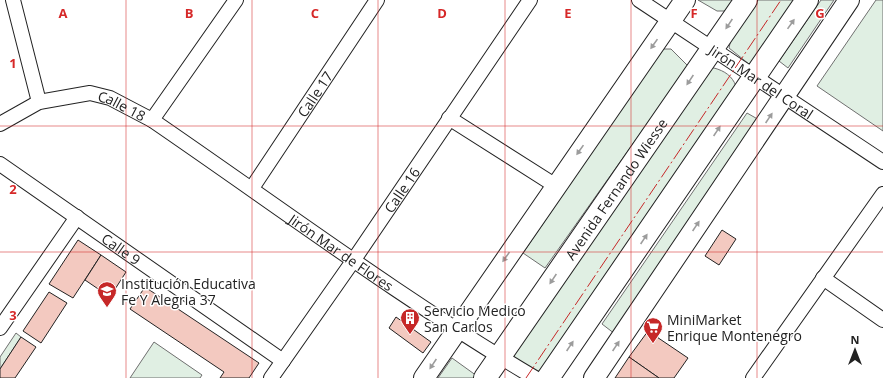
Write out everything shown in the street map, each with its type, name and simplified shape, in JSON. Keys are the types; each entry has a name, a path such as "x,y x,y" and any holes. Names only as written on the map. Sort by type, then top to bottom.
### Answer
{"main road":[{"path":"424,378 685,0"},
{"name":"Avenida Fernando Wiesse","path":"485,378 746,0"},
{"path":"548,378 807,0"},
{"path":"594,378 849,0"}],"street":[{"path":"13,0 39,102"},
{"name":"Calle 18","path":"0,124 39,102 90,93 100,94 152,120 236,0"},
{"name":"Calle 17","path":"252,188 377,0"},
{"name":"Calle 16","path":"271,378 354,261 530,0"},
{"name":"Jirón Mar del Coral","path":"639,0 883,162"},
{"path":"449,118 556,186"},
{"name":"Jirón Mar de Flores","path":"152,120 252,188 354,261 456,330 535,378"},
{"name":"Calle 9","path":"0,164 283,361"},
{"path":"754,378 883,194"},
{"path":"0,328 77,217"},
{"path":"823,278 883,320"}],"green space":[{"path":"698,0 733,0 725,11 717,11"},
{"path":"758,0 796,0 757,59 749,64 729,48 731,39"},
{"path":"821,0 834,0 788,68 779,61"},
{"path":"876,0 883,0 883,131 817,86"},
{"path":"662,49 671,49 688,66 545,268 523,253"},
{"path":"714,68 728,74 736,86 540,371 535,372 514,360 512,352 707,69"},
{"path":"747,113 761,121 615,334 602,324"},
{"path":"16,333 21,337 0,369 0,357"},
{"path":"154,342 202,375 200,378 130,378"},
{"path":"452,358 477,376 475,378 438,378"}],"building":[{"path":"722,230 736,239 719,265 705,256"},
{"path":"78,240 101,255 73,298 49,284"},
{"path":"101,255 126,272 110,297 85,280"},
{"path":"145,287 259,363 249,378 220,378 224,372 130,309"},
{"path":"49,292 67,303 41,343 23,331"},
{"name":"Servicio Medico San Carlos","path":"396,317 431,342 423,353 389,328"},
{"name":"MiniMarket Enrique Montenegro","path":"648,331 688,358 674,378 659,378 629,357"},
{"path":"21,337 36,347 15,378 0,378 0,369"},
{"path":"629,357 659,378 615,378"}],"power":[{"path":"526,378 781,0"}],"place":[{"name":"Institución Educativa Fe Y Alegria 37","path":"107,308"},
{"name":"Servicio Medico San Carlos","path":"410,335"},
{"name":"MiniMarket Enrique Montenegro","path":"653,344"}]}
